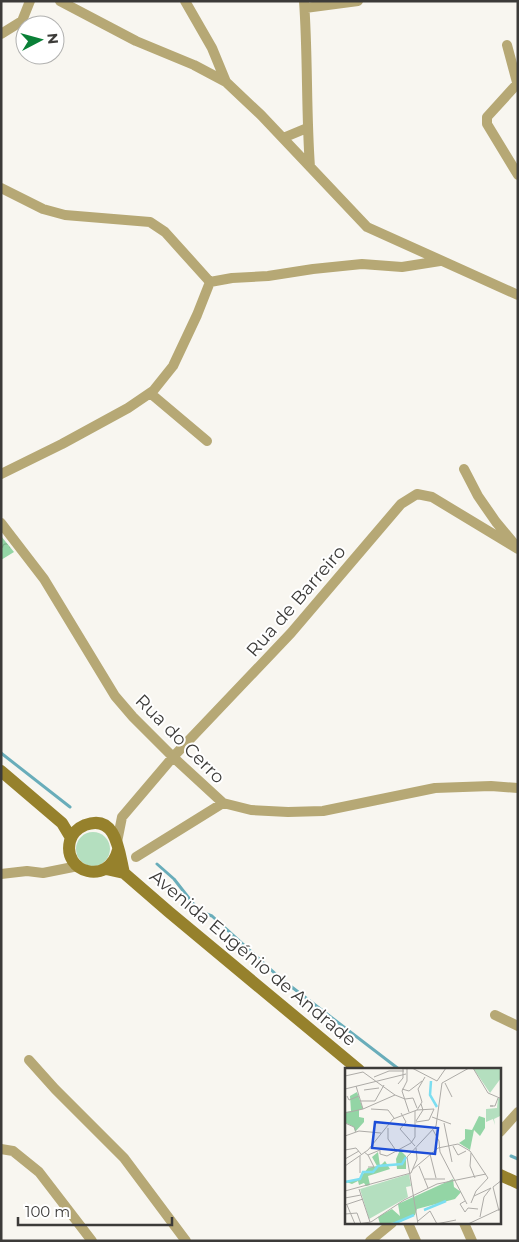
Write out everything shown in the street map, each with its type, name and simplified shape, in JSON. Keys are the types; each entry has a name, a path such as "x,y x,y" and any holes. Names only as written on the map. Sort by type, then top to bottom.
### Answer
{"main road":[{"path":"1,771 62,822 71,838"},
{"path":"62,822 81,826 96,823 110,829 118,846 112,864 106,869"},
{"path":"78,866 70,853 69,846 71,838 81,826"},
{"name":"Avenida Eugénio de Andrade","path":"118,846 124,873"},
{"name":"Avenida Eugénio de Andrade","path":"78,866 92,872 106,869 124,873 357,1068"},
{"path":"502,1176 518,1183"}],"street":[{"path":"1,34 22,21 30,1"},
{"path":"60,1 136,41 194,65 226,82 283,138 366,227 518,295"},
{"path":"185,1 212,48 226,82"},
{"path":"310,167 307,128 307,43 304,5 358,1"},
{"path":"507,45 517,85 487,117 487,124 518,176"},
{"path":"283,138 307,128"},
{"path":"1,188 43,209 65,215 150,222 165,232 210,282"},
{"path":"210,282 362,264 402,267 441,261"},
{"path":"1,474 79,435 128,408 150,393 173,366 210,282"},
{"path":"150,393 206,441"},
{"path":"464,469 478,496 496,522 514,541 518,549"},
{"name":"Rua de Barreiro","path":"122,817 173,758 291,633 401,504 416,494 432,497 518,549"},
{"name":"Rua do Cerro","path":"1,524 44,579 115,696 173,758 223,803 251,810 323,812 435,788 491,786 518,788"},
{"path":"136,857 223,803"},
{"path":"96,823 122,817 118,846"},
{"path":"56,870 70,853"},
{"path":"1,874 27,871 43,873 78,866"},
{"path":"495,1015 518,1026"},
{"path":"29,1060 124,1158 186,1241"},
{"path":"502,1130 518,1112"},
{"path":"1,1149 13,1151 39,1172 92,1241"},
{"path":"370,1241 391,1224"},
{"path":"408,1224 416,1241"},
{"path":"464,1224 472,1241"}],"green space":[{"path":"1,536 14,552 1,560"},
{"path":"93,832 100,833 105,837 109,842 109,856 105,861 100,865 93,866 86,865 81,861 77,856 76,849 77,842 81,837 86,833"}],"waterway":[{"path":"1,753 70,807"},
{"path":"157,864 174,879 199,911 212,916 280,978 397,1068"},
{"path":"511,1156 518,1159"}]}
